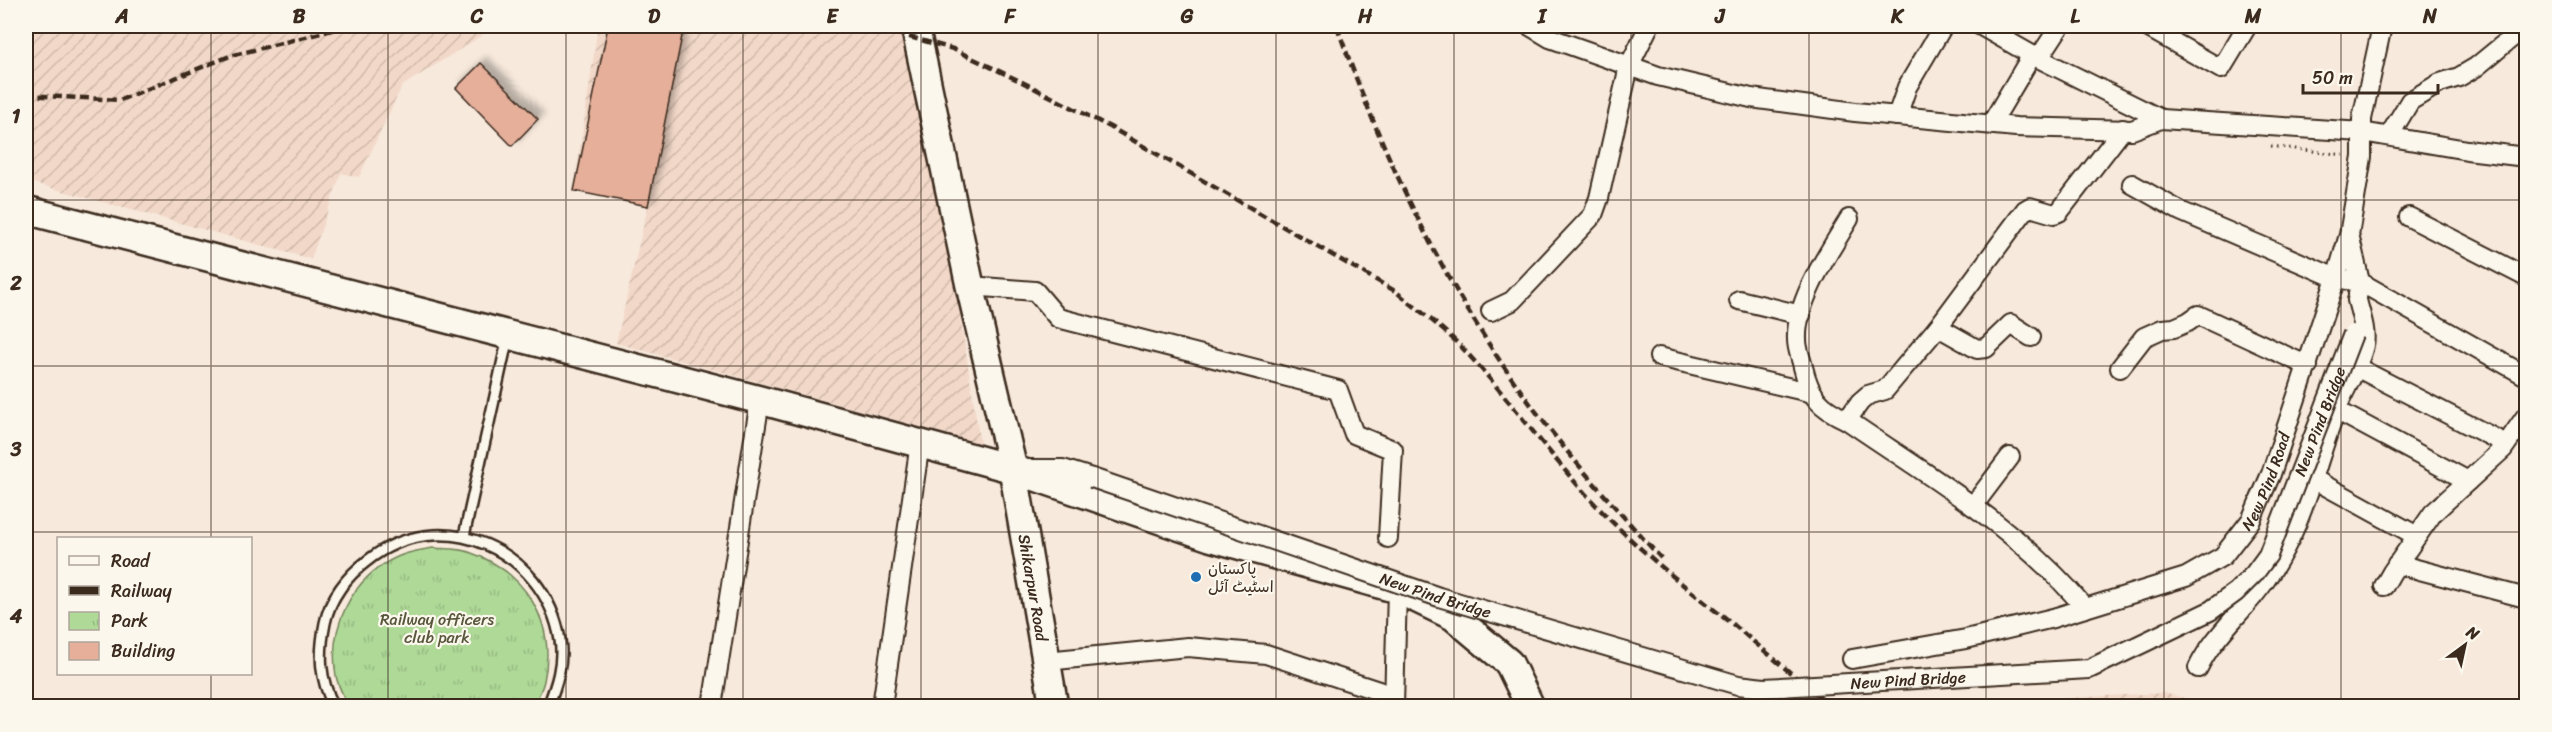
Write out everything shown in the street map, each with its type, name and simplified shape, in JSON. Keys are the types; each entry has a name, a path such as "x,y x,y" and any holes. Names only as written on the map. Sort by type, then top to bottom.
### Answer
{"main road":[{"name":"Shikarpur Road","path":"915,26 970,286 1013,469 1054,706"},
{"path":"26,210 920,443 1013,469 1210,537 1397,589 1453,616 1509,663 1530,706"}],"street":[{"path":"1530,26 1550,38 1658,76 1751,98 1897,116 1991,124 2132,130 2161,119"},
{"path":"1491,311 1512,301 1593,214 1629,66 1649,26"},
{"path":"1897,116 1907,87 1943,26"},
{"path":"1981,26 2035,57 2161,119 2362,132 2526,157"},
{"path":"1991,124 2035,57 2060,26"},
{"path":"2145,26 2221,69 2247,26"},
{"name":"New Pind Road","path":"1852,659 1966,639 2085,608 2186,577 2223,556 2251,520 2271,474 2349,236 2362,156 2362,118 2382,26"},
{"path":"2389,136 2410,101 2440,83 2459,77 2476,67 2526,26"},
{"path":"1847,420 1860,402 1868,396 1885,390 1938,327 2025,210 2030,207 2054,214 2059,212 2123,129"},
{"path":"2132,184 2180,211 2336,278 2526,376"},
{"path":"2409,217 2526,277"},
{"path":"1849,219 1818,269 1801,315 1797,339 1806,379 1813,393 1825,410 1847,420 1991,517 2070,590 2085,608"},
{"path":"2198,668 2214,641 2266,580 2294,534 2315,480 2336,410 2356,367 2364,344 2349,236"},
{"path":"970,286 1035,291 1058,318 1338,390 1354,434 1394,450 1389,537"},
{"name":"New Pind Bridge","path":"1013,469 1063,468 1439,597 1738,685 1764,688 2089,669 2210,611 2236,592 2254,574 2268,555 2353,334 2358,291"},
{"path":"1739,300 1801,315"},
{"path":"2120,368 2144,337 2162,329 2174,328 2198,315 2308,366"},
{"path":"1938,327 1977,349 1986,348 2011,324 2031,337"},
{"path":"1659,357 1813,393"},
{"path":"2356,367 2506,444"},
{"path":"712,706 760,400"},
{"path":"2336,410 2468,481"},
{"path":"2384,586 2433,513 2506,444 2526,416"},
{"path":"882,706 920,443"},
{"path":"1973,506 2010,458"},
{"path":"2315,480 2417,536"},
{"path":"2397,564 2526,598"},
{"path":"1046,661 1188,647 1266,654 1394,701 1397,589"}],"lane":[{"path":"464,536 508,335"},
{"path":"334,706 325,690 320,649 328,609 350,573 383,548 422,535 464,536 500,549 529,573 550,605 560,642 558,680 548,706"}],"shaded area":[{"path":"26,26 492,26 481,36 402,86 359,177 341,173 311,259 26,181"},
{"path":"598,26 915,26 980,443 616,343 648,206 574,191"},
{"path":"2164,693 2216,706 1917,706"}],"green space":[{"name":"Railway officers club park","path":"433,548 465,551 489,561 521,586 532,602 541,619 546,639 547,659 543,684 533,706 348,706 337,680 334,658 336,640 346,606 355,591 381,566 405,554"}],"building":[{"path":"608,26 684,26 648,206 574,191"},
{"path":"481,63 538,119 512,146 456,88"}],"railway":[{"path":"26,95 120,100 230,56 348,26"},
{"path":"870,26 953,49 1022,82 1110,127 1395,291 1460,345 1616,526 1652,559 1728,621"},
{"path":"1337,26 1355,76 1397,176 1446,273 1474,319 1534,409 1596,485 1661,558"},
{"path":"1722,615 1830,706"}],"place":[{"name":"پاکستان اسٹیٹ آئل","path":"1196,577"}]}
